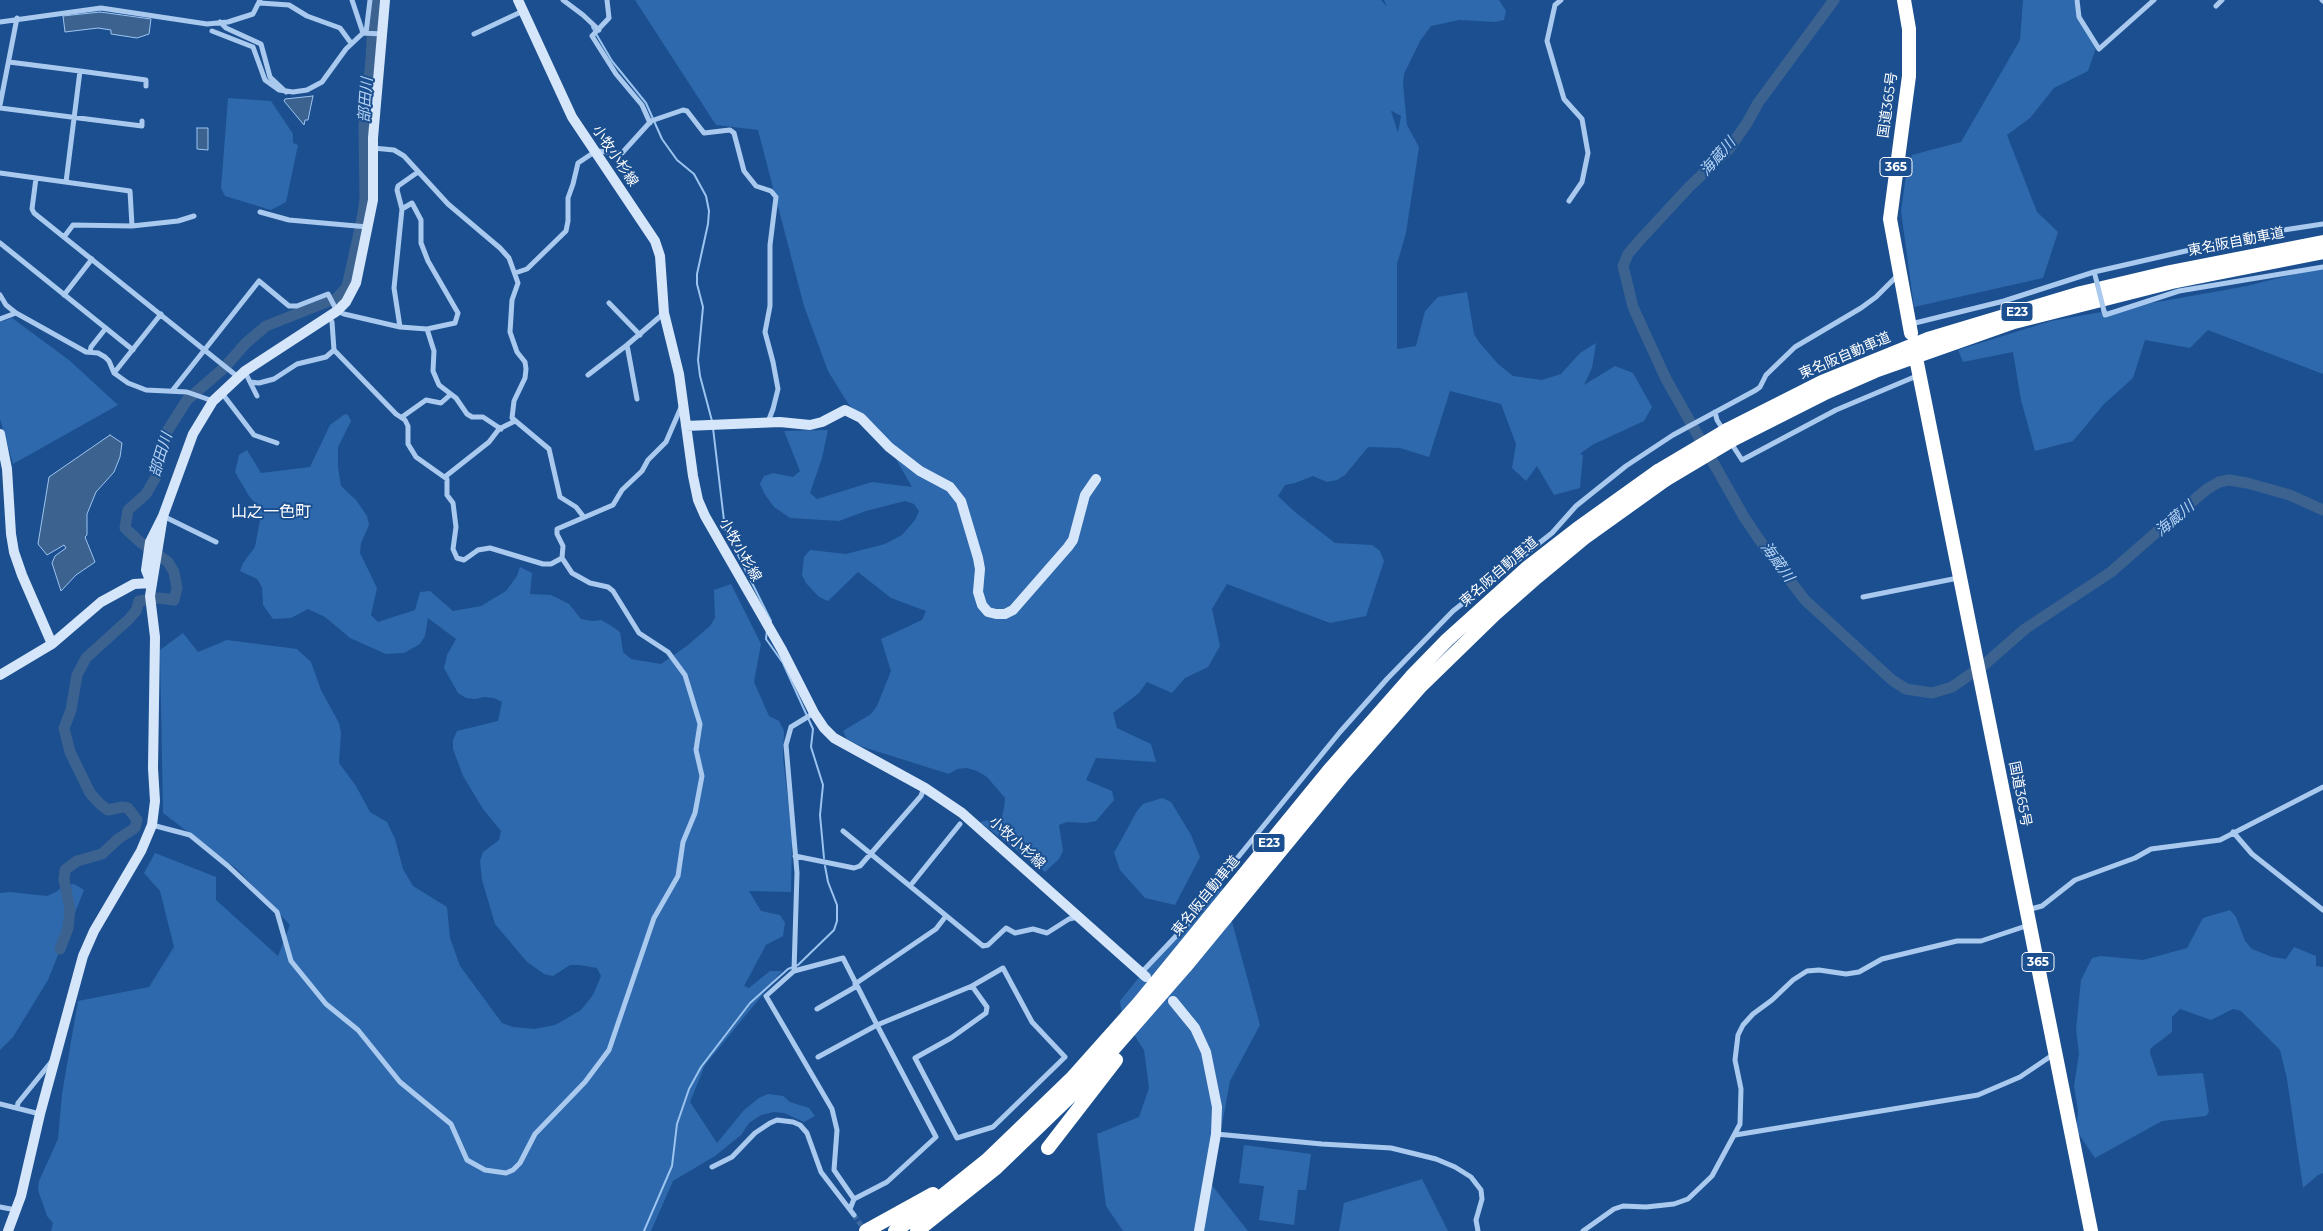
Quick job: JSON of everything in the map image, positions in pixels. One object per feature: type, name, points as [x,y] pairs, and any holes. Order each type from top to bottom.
[{"type":"highway","name":"国道365号","points":[[1904,0],[1909,29],[1909,76],[1890,219],[1910,329]]},
{"type":"highway","name":"東名阪自動車道","points":[[895,1231],[955,1187],[1017,1133],[1073,1077],[1132,1010],[1331,768],[1435,652],[1528,567],[1577,529],[1661,476],[1822,382],[1928,339],[2081,293],[2170,272],[2323,242]]},
{"type":"highway","name":"東名阪自動車道","points":[[1730,435],[1875,371],[2014,322],[2172,282],[2323,252]]},
{"type":"highway","name":"国道365号","points":[[1918,369],[2091,1231]]},
{"type":"highway","name":"東名阪自動車道","points":[[917,1231],[996,1168],[1082,1085],[1186,967],[1342,776],[1421,686],[1495,614],[1544,571],[1661,476]]},
{"type":"highway","points":[[1048,1148],[1186,967]]},
{"type":"highway","points":[[866,1231],[931,1195],[1017,1133]]},
{"type":"street","points":[[352,0],[366,33]]},
{"type":"street","points":[[366,33],[370,0]]},
{"type":"street","points":[[151,583],[146,570],[162,516],[193,434],[213,401],[242,374],[346,302],[356,283],[373,200],[373,148],[380,34],[385,0]]},
{"type":"street","name":"小牧小杉線","points":[[518,0],[572,117],[655,241],[660,256],[664,314],[679,374],[693,476],[705,516],[768,627],[810,715],[834,738],[947,802],[988,835],[1143,975]]},
{"type":"street","points":[[563,0],[590,20],[598,31]]},
{"type":"street","points":[[607,0],[609,16],[598,31],[592,34],[604,57],[653,121]]},
{"type":"street","points":[[1561,0],[1555,5],[1547,41],[1564,99],[1582,119],[1588,153],[1582,182],[1570,201]]},
{"type":"street","points":[[2077,0],[2079,18],[2100,49],[2154,0]]},
{"type":"street","points":[[2216,6],[2222,0]]},
{"type":"street","points":[[0,22],[17,18],[101,8],[207,24],[253,14],[260,2],[290,5],[307,16],[340,28],[351,43]]},
{"type":"street","points":[[474,34],[523,11]]},
{"type":"street","points":[[17,18],[0,106],[142,126],[142,121]]},
{"type":"street","points":[[220,22],[226,28],[261,44],[270,76],[286,92]]},
{"type":"street","points":[[212,31],[253,47],[265,80],[279,90],[286,92],[307,90],[322,82],[351,43],[366,33],[380,34]]},
{"type":"street","points":[[9,62],[146,80],[146,86]]},
{"type":"street","points":[[66,182],[80,71]]},
{"type":"street","points":[[515,273],[527,269],[563,236],[568,227],[568,198],[578,163],[596,151],[622,153],[653,121],[683,110],[687,111],[704,133],[730,130],[734,133],[744,170],[756,186],[771,191],[776,197],[770,244],[770,306],[765,332],[778,389],[768,422]]},
{"type":"street","points":[[373,148],[399,152],[448,204],[500,248],[509,258],[518,283],[512,300],[510,327],[517,352],[525,362],[526,375],[514,401],[511,414],[515,421],[530,431],[549,449],[561,499],[576,506],[583,516]]},
{"type":"street","points":[[400,327],[394,288],[402,209],[397,190],[398,186],[418,172]]},
{"type":"street","points":[[0,173],[130,191],[132,226]]},
{"type":"street","points":[[36,178],[32,209],[34,213],[229,368],[242,374],[250,382],[257,396]]},
{"type":"street","points":[[333,310],[400,327],[426,329],[452,325],[457,321],[458,313],[422,247],[420,239],[421,220],[412,203],[402,209]]},
{"type":"street","points":[[260,212],[288,220],[367,227]]},
{"type":"street","points":[[64,237],[73,225],[132,226],[178,221],[194,216]]},
{"type":"street","points":[[1910,329],[2094,274],[2264,233],[2323,224]]},
{"type":"street","points":[[0,243],[133,350]]},
{"type":"street","points":[[64,295],[92,259]]},
{"type":"street","points":[[2094,274],[2106,315],[2179,290],[2323,267]]},
{"type":"street","points":[[1143,975],[1196,915],[1217,883],[1340,732],[1432,631],[1552,532],[1576,506],[1626,466],[1673,435],[1756,390],[1760,387],[1766,375],[1796,347],[1861,308],[1876,297],[1899,274]]},
{"type":"street","points":[[172,391],[259,281],[289,306],[297,306],[328,294],[333,310],[334,350],[402,418],[408,426],[408,444],[414,453],[446,476],[448,482],[447,495],[453,503],[455,516],[453,549],[458,559],[464,560],[478,550],[490,548],[543,564],[552,564],[562,558]]},
{"type":"street","points":[[0,295],[6,306],[16,313],[90,352],[105,357],[118,378],[139,388],[187,392],[213,401]]},
{"type":"street","points":[[609,303],[640,335]]},
{"type":"street","points":[[0,319],[16,313]]},
{"type":"street","points":[[114,373],[161,314]]},
{"type":"street","points":[[588,375],[628,346],[664,314]]},
{"type":"street","points":[[90,352],[106,328]]},
{"type":"street","points":[[426,329],[434,351],[435,376],[439,385],[459,401],[467,414],[483,417],[501,428]]},
{"type":"street","points":[[628,346],[637,399]]},
{"type":"street","points":[[250,382],[260,383],[274,379],[297,364],[326,357],[334,350]]},
{"type":"street","points":[[1715,412],[1717,420],[1742,460],[1918,369]]},
{"type":"street","points":[[221,392],[254,436],[277,443]]},
{"type":"street","points":[[402,418],[426,400],[434,400],[441,403],[450,395]]},
{"type":"street","points":[[152,825],[190,835],[228,866],[277,912],[290,961],[326,1004],[358,1030],[400,1082],[451,1124],[466,1160],[485,1170],[506,1173],[513,1170],[520,1163],[535,1134],[585,1082],[609,1050],[654,918],[678,876],[683,842],[696,813],[702,776],[696,750],[700,727],[688,681],[679,665],[668,652],[639,633],[622,603],[609,588],[576,577],[562,558],[563,546],[557,536],[558,528],[613,505],[622,490],[642,471],[648,460],[666,442],[683,403]]},
{"type":"street","points":[[686,426],[768,422],[810,425],[822,422],[845,410],[861,418],[889,447],[908,463],[950,487],[961,501],[978,558],[980,569],[978,592],[982,605],[988,612],[996,614],[1005,614],[1013,610],[1068,547],[1073,540],[1085,495],[1096,479]]},
{"type":"street","points":[[446,476],[489,442],[501,428],[515,421]]},
{"type":"street","points":[[0,434],[7,469],[10,526],[14,552],[52,644]]},
{"type":"street","points":[[162,516],[216,542]]},
{"type":"street","points":[[8,1231],[16,1210],[54,1059],[88,943],[141,851],[152,825],[155,801],[153,768],[155,637],[150,600],[155,561],[154,543]]},
{"type":"street","points":[[1863,596],[1960,577]]},
{"type":"street","points":[[0,676],[52,644],[101,602],[134,584],[151,583]]},
{"type":"street","points":[[794,969],[797,910],[795,856],[786,745],[791,727],[810,715]]},
{"type":"street","points":[[2027,910],[2042,906],[2075,880],[2135,858],[2151,849],[2220,840],[2323,787]]},
{"type":"street","points":[[795,856],[854,868],[860,866],[872,854],[925,788]]},
{"type":"street","points":[[910,886],[960,824]]},
{"type":"street","points":[[843,831],[946,916],[986,946],[1006,928],[1017,933],[1033,929],[1047,933],[1069,919],[1078,916]]},
{"type":"street","points":[[2233,832],[2252,854],[2323,910]]},
{"type":"street","points":[[817,1009],[856,985],[931,932],[946,916]]},
{"type":"street","points":[[1583,1231],[1614,1209],[1623,1206],[1646,1207],[1674,1204],[1688,1199],[1712,1176],[1740,1124],[1741,1089],[1734,1060],[1738,1034],[1753,1014],[1772,1000],[1793,980],[1808,971],[1819,970],[1846,974],[1858,972],[1882,959],[1957,941],[1981,941],[2030,925]]},
{"type":"street","points":[[850,1209],[854,1199],[886,1182],[936,1137],[844,960],[841,958],[794,969],[766,996],[832,1109],[836,1130],[834,1170],[854,1199]]},
{"type":"street","points":[[818,1057],[877,1025],[972,986],[1003,968],[1032,1022],[1065,1057],[990,1129],[957,1138],[915,1058],[951,1038],[986,1013],[987,1007],[972,986]]},
{"type":"street","points":[[1173,1001],[1195,1028],[1206,1052],[1217,1107],[1216,1134],[1200,1231]]},
{"type":"street","points":[[1735,1135],[1978,1096],[2020,1077],[2056,1052]]},
{"type":"street","points":[[17,1108],[18,1103],[54,1059]]},
{"type":"street","points":[[0,1104],[40,1114]]},
{"type":"street","points":[[712,1167],[732,1157],[755,1133],[770,1123],[777,1120],[793,1122],[800,1125],[807,1133],[821,1172],[854,1215]]},
{"type":"street","points":[[1216,1134],[1322,1144],[1391,1148],[1436,1159],[1455,1167],[1471,1177],[1480,1190],[1482,1199],[1476,1220],[1478,1231]]},
{"type":"street","points":[[0,1207],[16,1210]]},
{"type":"shaded area","points":[[635,0],[1381,0],[1387,7],[1384,0],[1499,0],[1506,11],[1504,20],[1495,22],[1459,20],[1431,26],[1420,41],[1404,74],[1403,84],[1407,125],[1419,147],[1406,233],[1397,264],[1397,349],[1416,346],[1425,311],[1438,297],[1467,292],[1474,334],[1498,364],[1513,376],[1542,380],[1561,374],[1580,353],[1596,343],[1592,368],[1584,385],[1615,366],[1633,373],[1652,407],[1644,421],[1592,445],[1580,454],[1583,455],[1580,488],[1554,495],[1537,466],[1526,481],[1512,468],[1516,444],[1501,404],[1450,391],[1429,457],[1400,448],[1368,447],[1345,475],[1337,480],[1327,482],[1313,476],[1285,485],[1278,496],[1295,512],[1335,543],[1372,545],[1380,551],[1384,561],[1366,616],[1330,623],[1227,584],[1212,609],[1220,646],[1208,667],[1185,678],[1172,693],[1147,682],[1139,693],[1113,713],[1117,728],[1151,744],[1156,762],[1096,758],[1086,780],[1112,791],[1114,800],[1096,821],[1086,823],[1067,822],[1059,825],[1063,851],[1059,859],[1045,872],[980,822],[1002,817],[1004,808],[1005,798],[987,777],[967,768],[957,769],[949,774],[863,747],[847,739],[843,731],[871,714],[877,706],[891,671],[881,639],[922,620],[926,611],[891,598],[858,572],[828,601],[819,597],[806,583],[802,575],[804,557],[810,550],[846,554],[885,544],[902,535],[915,520],[919,511],[914,504],[905,501],[866,511],[839,521],[790,518],[774,507],[764,493],[760,484],[764,476],[773,473],[793,477],[800,471],[784,431],[828,430],[822,458],[810,493],[817,499],[872,482],[912,487],[884,438],[849,405],[828,371],[804,306],[758,130],[716,125]],"holes":[[[1391,111],[1401,116],[1398,133]]]},
{"type":"shaded area","points":[[2023,0],[2074,0],[2076,9],[2097,45],[2088,71],[2054,88],[2030,118],[2007,135],[2037,212],[2058,232],[2043,278],[1914,307],[1901,211],[1906,176],[1912,155],[1961,142],[2020,40]]},
{"type":"shaded area","points":[[100,12],[151,19],[149,34],[137,38],[111,34],[111,30],[98,28],[65,32],[63,16]]},
{"type":"shaded area","points":[[313,96],[308,120],[305,120],[304,125],[284,101],[285,99]]},
{"type":"shaded area","points":[[228,98],[271,101],[293,134],[293,143],[298,145],[286,202],[271,210],[225,196],[221,188]]},
{"type":"shaded area","points":[[197,128],[208,128],[208,150],[197,149]]},
{"type":"shaded area","points":[[2323,267],[2323,374],[2208,330],[2190,348],[2145,340],[2133,378],[2104,404],[2073,441],[2035,451],[2021,400],[2013,352],[1963,362],[1958,350],[2051,321],[2247,286]]},
{"type":"shaded area","points":[[12,318],[69,360],[118,405],[13,464],[0,419],[0,322]]},
{"type":"shaded area","points":[[345,414],[348,415],[351,421],[338,447],[338,467],[341,486],[356,500],[367,516],[369,525],[361,543],[360,553],[377,588],[371,615],[378,622],[415,610],[420,592],[430,591],[453,611],[481,606],[506,591],[517,576],[520,567],[532,573],[530,594],[551,595],[569,604],[581,619],[601,620],[610,625],[620,632],[623,652],[631,659],[661,664],[688,645],[710,626],[715,618],[714,590],[731,584],[761,644],[754,682],[769,716],[779,721],[784,731],[783,757],[792,836],[791,892],[749,891],[761,911],[780,915],[785,923],[783,936],[766,945],[744,986],[749,988],[770,971],[782,971],[705,1065],[690,1102],[717,1143],[744,1110],[759,1098],[768,1094],[783,1096],[790,1102],[809,1108],[815,1116],[804,1122],[784,1113],[774,1112],[761,1115],[749,1123],[741,1135],[715,1156],[673,1181],[651,1231],[51,1231],[53,1223],[47,1216],[38,1190],[39,1181],[58,1139],[62,1094],[78,1001],[149,987],[174,947],[160,891],[144,873],[155,853],[216,877],[216,900],[278,956],[290,925],[237,869],[163,813],[160,650],[183,633],[198,652],[227,640],[297,649],[311,662],[321,690],[339,723],[341,733],[339,763],[356,786],[370,812],[387,822],[395,839],[403,869],[413,886],[447,907],[450,938],[460,966],[502,1023],[513,1027],[534,1029],[555,1025],[581,1010],[593,995],[601,976],[597,968],[579,965],[570,965],[553,976],[544,974],[527,962],[495,924],[482,880],[480,861],[483,852],[499,840],[501,831],[483,809],[463,776],[453,749],[453,740],[457,731],[498,721],[502,702],[494,698],[466,698],[458,693],[444,668],[447,655],[456,639],[428,618],[425,636],[420,644],[404,653],[386,654],[350,638],[325,617],[308,609],[291,618],[273,619],[263,605],[262,587],[257,579],[240,571],[243,563],[255,547],[260,520],[255,503],[235,472],[239,455],[247,450],[261,473],[310,467],[330,425]]},
{"type":"shaded area","points":[[110,435],[122,443],[120,457],[114,472],[96,492],[87,514],[87,535],[85,537],[95,562],[76,575],[61,591],[52,563],[55,556],[66,548],[64,545],[47,555],[38,544],[49,477]]},
{"type":"shaded area","points":[[1162,798],[1171,802],[1191,835],[1200,857],[1175,905],[1145,898],[1120,870],[1114,853],[1137,811],[1143,804]]},
{"type":"shaded area","points":[[1218,870],[1260,1025],[1230,1081],[1211,1184],[1248,1231],[1123,1231],[1106,1206],[1097,1134],[1139,1117],[1149,1088],[1144,1050],[1122,1016],[1120,1001],[1195,908]]},
{"type":"shaded area","points":[[74,884],[84,890],[48,980],[13,1037],[0,1050],[0,893],[10,892],[47,896],[63,886]]},
{"type":"shaded area","points":[[2230,910],[2236,917],[2245,941],[2252,949],[2272,957],[2286,959],[2294,947],[2316,956],[2316,966],[2323,967],[2323,1173],[2303,1188],[2287,1079],[2280,1050],[2241,1011],[2233,1009],[2211,1020],[2180,1009],[2172,1017],[2172,1032],[2151,1048],[2150,1053],[2158,1076],[2203,1073],[2209,1112],[2206,1116],[2162,1121],[2095,1158],[2076,1130],[2078,1111],[2074,1086],[2079,1054],[2076,1029],[2081,980],[2092,958],[2101,956],[2143,960],[2187,948],[2203,918]]},
{"type":"shaded area","points":[[1244,1145],[1311,1154],[1306,1190],[1298,1190],[1294,1225],[1259,1220],[1264,1186],[1239,1183]]},
{"type":"shaded area","points":[[1422,1179],[1448,1231],[1339,1231],[1344,1203]]},
{"type":"waterway","name":"部田川","points":[[60,949],[68,928],[70,909],[64,880],[65,870],[77,861],[102,854],[118,839],[135,828],[137,820],[128,808],[122,807],[108,810],[100,804],[90,793],[70,752],[64,728],[71,710],[77,675],[86,658],[136,611],[139,601],[159,598],[174,600],[177,588],[174,572],[168,562],[140,542],[125,528],[128,510],[146,494],[156,477],[166,433],[187,400],[224,368],[246,343],[266,326],[337,298],[347,287],[365,199],[364,125],[371,60],[374,0]]},
{"type":"waterway","name":"海蔵川","points":[[1834,0],[1758,103],[1729,149],[1689,187],[1640,240],[1628,254],[1623,266],[1633,307],[1666,379],[1744,517],[1805,600],[1892,680],[1906,689],[1932,693],[1952,687],[1985,664],[2025,629],[2111,572],[2207,489],[2219,482],[2229,480],[2247,483],[2290,495],[2323,510]]},
{"type":"waterway","points":[[592,27],[612,61],[646,103],[662,139],[677,160],[694,174],[706,196],[709,211],[708,224],[697,274],[697,284],[703,307],[698,360],[700,376],[712,421]]},
{"type":"waterway","points":[[713,428],[725,529],[771,621]]},
{"type":"waterway","points":[[767,630],[766,639],[783,663],[813,729],[811,747],[823,785],[820,815],[824,858]]},
{"type":"waterway","points":[[644,1231],[672,1166],[677,1124],[689,1089],[701,1067],[750,1003],[788,969],[798,965],[834,930],[837,921],[837,905],[828,882],[825,866]]},
{"type":"tunnel","points":[[854,1215],[865,1231]]},
{"type":"district","name":"山之一色町","points":[[271,512]]}]
